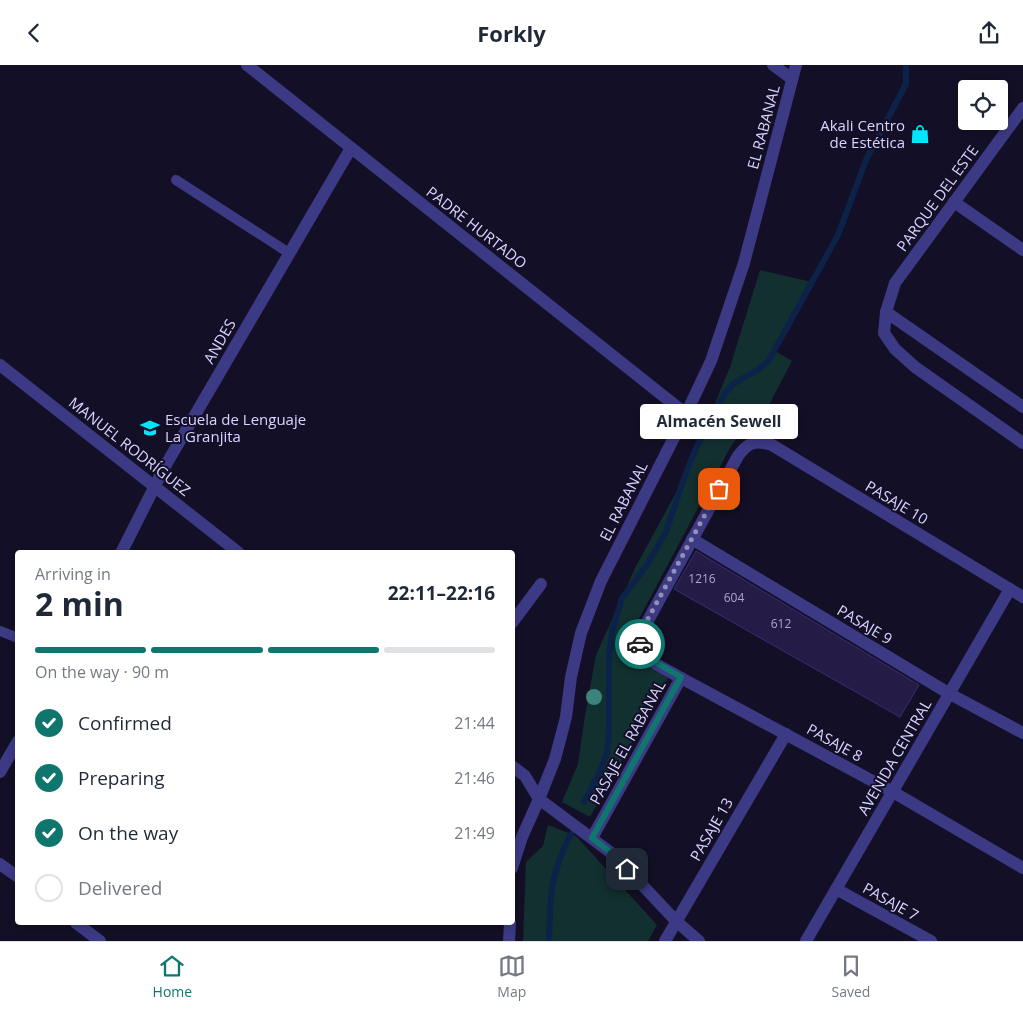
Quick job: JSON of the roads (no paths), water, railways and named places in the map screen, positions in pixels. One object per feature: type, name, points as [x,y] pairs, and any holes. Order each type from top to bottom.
[{"type":"street","name":"PADRE HURTADO","points":[[247,65],[686,414]]},
{"type":"street","points":[[773,65],[792,79]]},
{"type":"street","name":"EL RABANAL","points":[[515,859],[522,837],[555,759],[566,717],[571,677],[581,633],[601,581],[711,361],[744,263],[796,65]]},
{"type":"street","name":"PARQUE DEL ESTE","points":[[1023,108],[896,283],[886,312],[884,333],[895,349],[915,367],[1023,443]]},
{"type":"street","name":"ANDES","points":[[123,550],[164,468],[351,148]]},
{"type":"street","points":[[954,202],[1023,250]]},
{"type":"street","points":[[886,312],[1023,407]]},
{"type":"street","name":"MANUEL RODRÍGUEZ","points":[[0,365],[235,550]]},
{"type":"street","name":"PASAJE EL RABANAL","points":[[592,838],[681,677],[648,658],[643,653],[640,644],[641,635],[738,456],[744,447],[752,442]]},
{"type":"street","name":"PASAJE 10","points":[[752,442],[772,445],[1023,597]]},
{"type":"street","name":"PASAJE 9","points":[[692,539],[950,694],[1023,733]]},
{"type":"street","points":[[515,619],[541,584]]},
{"type":"street","name":"AVENIDA CENTRAL","points":[[806,941],[1010,589]]},
{"type":"street","name":"PASAJE 8","points":[[681,677],[893,792],[1023,868]]},
{"type":"street","name":"PASAJE 13","points":[[665,941],[786,733]]},
{"type":"street","points":[[0,772],[15,746]]},
{"type":"street","points":[[515,768],[526,776],[539,799],[614,855],[676,921],[699,941]]},
{"type":"street","points":[[0,864],[15,875]]},
{"type":"street","name":"PASAJE 7","points":[[836,889],[931,941]]},
{"type":"street","points":[[79,925],[100,941]]},
{"type":"street","points":[[509,941],[510,925]]},
{"type":"lane","points":[[176,180],[289,253]]},
{"type":"lane","points":[[0,631],[15,637]]},
{"type":"waterway","points":[[584,802],[607,753],[609,731],[609,655],[612,631],[622,598],[647,565],[666,532],[696,448],[725,393],[733,384],[759,369],[769,360],[838,235],[866,160],[906,84],[906,65]]},
{"type":"waterway","points":[[549,941],[552,886],[559,861],[571,834]]},
{"type":"place","name":"Akali Centro de Estética","points":[[920,134]]},
{"type":"place","name":"Escuela de Lenguaje La Granjita","points":[[150,428]]},
{"type":"place","name":"Almacén Sewell","points":[[719,489]]}]
